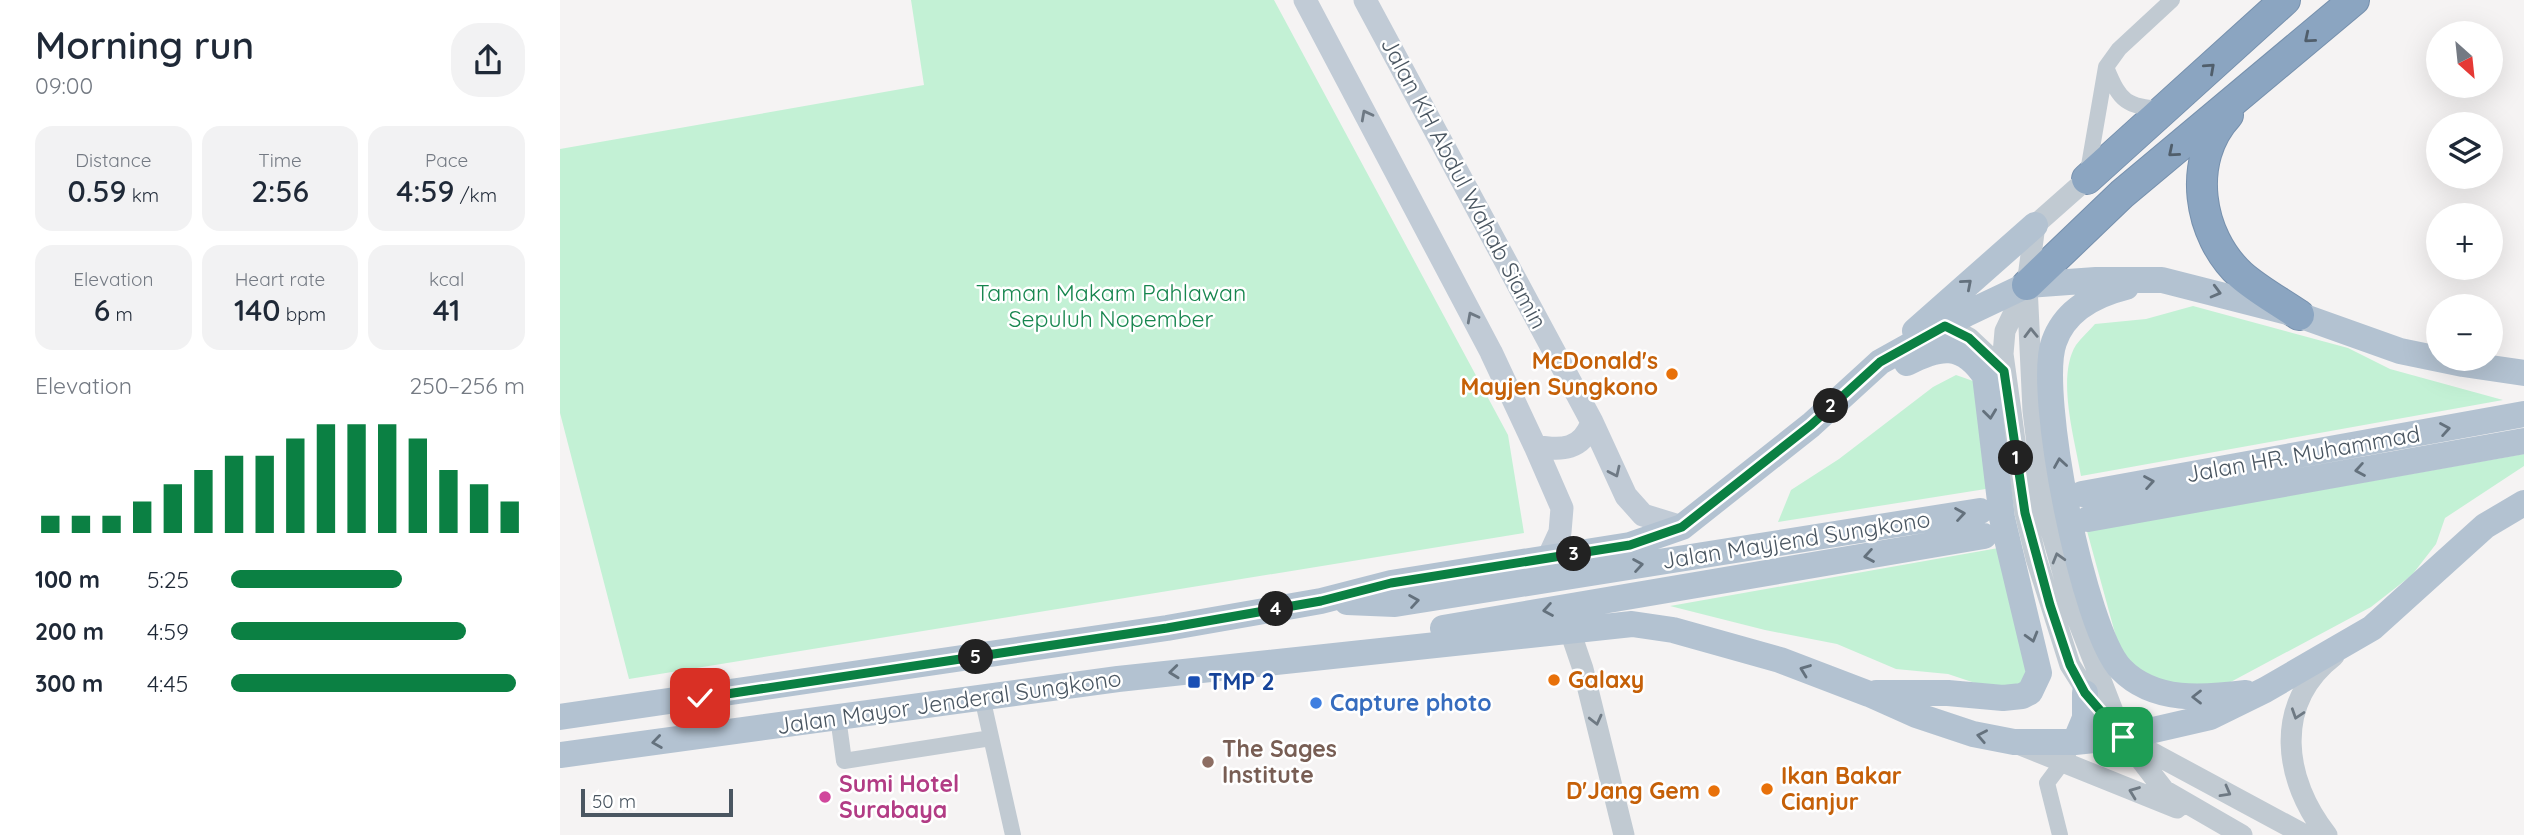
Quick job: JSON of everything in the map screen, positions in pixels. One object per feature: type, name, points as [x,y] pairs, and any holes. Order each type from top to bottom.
[{"type":"highway","points":[[2087,179],[2285,0]]},
{"type":"highway","points":[[2027,285],[2122,194],[2354,0]]},
{"type":"highway","points":[[2263,76],[2221,122],[2205,155],[2201,177],[2203,205],[2218,248],[2241,275],[2299,315]]},
{"type":"main road","name":"Jalan KH Abdul Wahab Siamin","points":[[1365,0],[1592,422],[1626,496],[1643,515],[1682,527]]},
{"type":"main road","points":[[1311,2],[1491,352],[1562,508],[1560,532],[1548,558]]},
{"type":"main road","points":[[1321,601],[1391,583],[1630,545],[1682,527],[1833,405],[2035,225]]},
{"type":"main road","points":[[1880,362],[2027,285],[2162,279],[2299,315],[2400,351],[2524,373]]},
{"type":"main road","points":[[2184,284],[2131,286],[2109,291],[2078,307],[2060,328],[2050,357],[2051,400],[2067,507],[2093,617],[2104,642],[2122,670],[2154,690],[2195,698],[2265,690]]},
{"type":"main road","points":[[1833,405],[1889,371],[1930,351],[1953,349],[1976,362],[1985,376],[2002,518],[2037,656],[2037,681],[2022,696],[1869,694]]},
{"type":"main road","name":"Jalan HR. Muhammad","points":[[2524,414],[2085,506],[2524,441]]},
{"type":"main road","points":[[1535,446],[1561,450],[1572,447],[1581,441],[1592,422]]},
{"type":"main road","points":[[1339,654],[1632,624],[1673,630],[1780,660],[1916,715],[1973,734],[2069,753],[2123,737],[2210,718],[2265,690],[2372,628],[2485,526],[2524,503]]},
{"type":"main road","name":"Jalan Mayjend Sungkono","points":[[1321,601],[1395,604],[1982,524],[1438,629],[1339,654]]},
{"type":"main road","name":"Jalan Mayor Jenderal Sungkono","points":[[560,717],[1004,653],[1321,601]]},
{"type":"main road","name":"Jalan Mayor Jenderal Sungkono","points":[[560,755],[982,697],[1339,654]]},
{"type":"main road","points":[[2069,753],[2085,718],[2085,693]]},
{"type":"street","points":[[2172,0],[2119,49],[2106,67],[2087,179],[2035,225],[2027,285],[2032,411],[2045,510],[2073,608],[2123,737],[2305,835]]},
{"type":"street","points":[[2106,67],[2115,89],[2131,105],[2163,110]]},
{"type":"street","points":[[2027,285],[2005,331],[2004,371],[2030,536],[2070,665],[2085,693],[2164,790],[2221,825]]},
{"type":"street","points":[[1945,326],[1969,338],[2004,371]]},
{"type":"street","points":[[2326,835],[2308,809],[2295,781],[2290,747],[2291,732],[2301,702],[2316,674],[2330,659],[2372,628]]},
{"type":"street","points":[[1570,631],[1583,669],[1624,835]]},
{"type":"street","points":[[982,697],[1013,835]]},
{"type":"street","points":[[838,717],[844,761],[992,738]]},
{"type":"street","points":[[2060,835],[2047,783],[2069,753],[2242,835]]},
{"type":"green space","name":"Taman Makam Pahlawan Sepuluh Nopember","points":[[911,0],[1274,0],[1508,435],[1524,533],[629,679],[560,413],[560,149],[924,85]]},
{"type":"green space","points":[[2193,306],[2348,348],[2390,369],[2503,400],[2081,476],[2067,391],[2070,358],[2076,345],[2095,324],[2146,319]]},
{"type":"green space","points":[[1956,375],[1976,382],[1992,488],[1778,522],[1791,490],[1839,459],[1933,387]]},
{"type":"green space","points":[[2524,454],[2524,466],[2445,518],[2436,544],[2412,575],[2371,607],[2212,692],[2161,687],[2121,655],[2087,531]]},
{"type":"green space","points":[[2004,547],[2036,675],[2011,695],[1948,674],[1896,669],[1837,644],[1765,630],[1670,606]]},
{"type":"place","name":"McDonald's Mayjen Sungkono","points":[[1672,374]]},
{"type":"place","name":"Galaxy","points":[[1554,680]]},
{"type":"place","name":"TMP 2","points":[[1194,682]]},
{"type":"place","name":"Capture photo","points":[[1316,703]]},
{"type":"place","name":"The Sages Institute","points":[[1208,762]]},
{"type":"place","name":"Ikan Bakar Cianjur","points":[[1767,789]]},
{"type":"place","name":"D'Jang Gem","points":[[1714,791]]},
{"type":"place","name":"Sumi Hotel Surabaya","points":[[825,797]]},
{"type":"route","points":[[700,698],[1167,628],[1321,601],[1391,583],[1630,545],[1682,527],[1811,425],[1880,362],[1945,326],[1969,338],[1987,352],[2004,371],[2025,513],[2050,605],[2070,665],[2085,693],[2123,737]]}]
